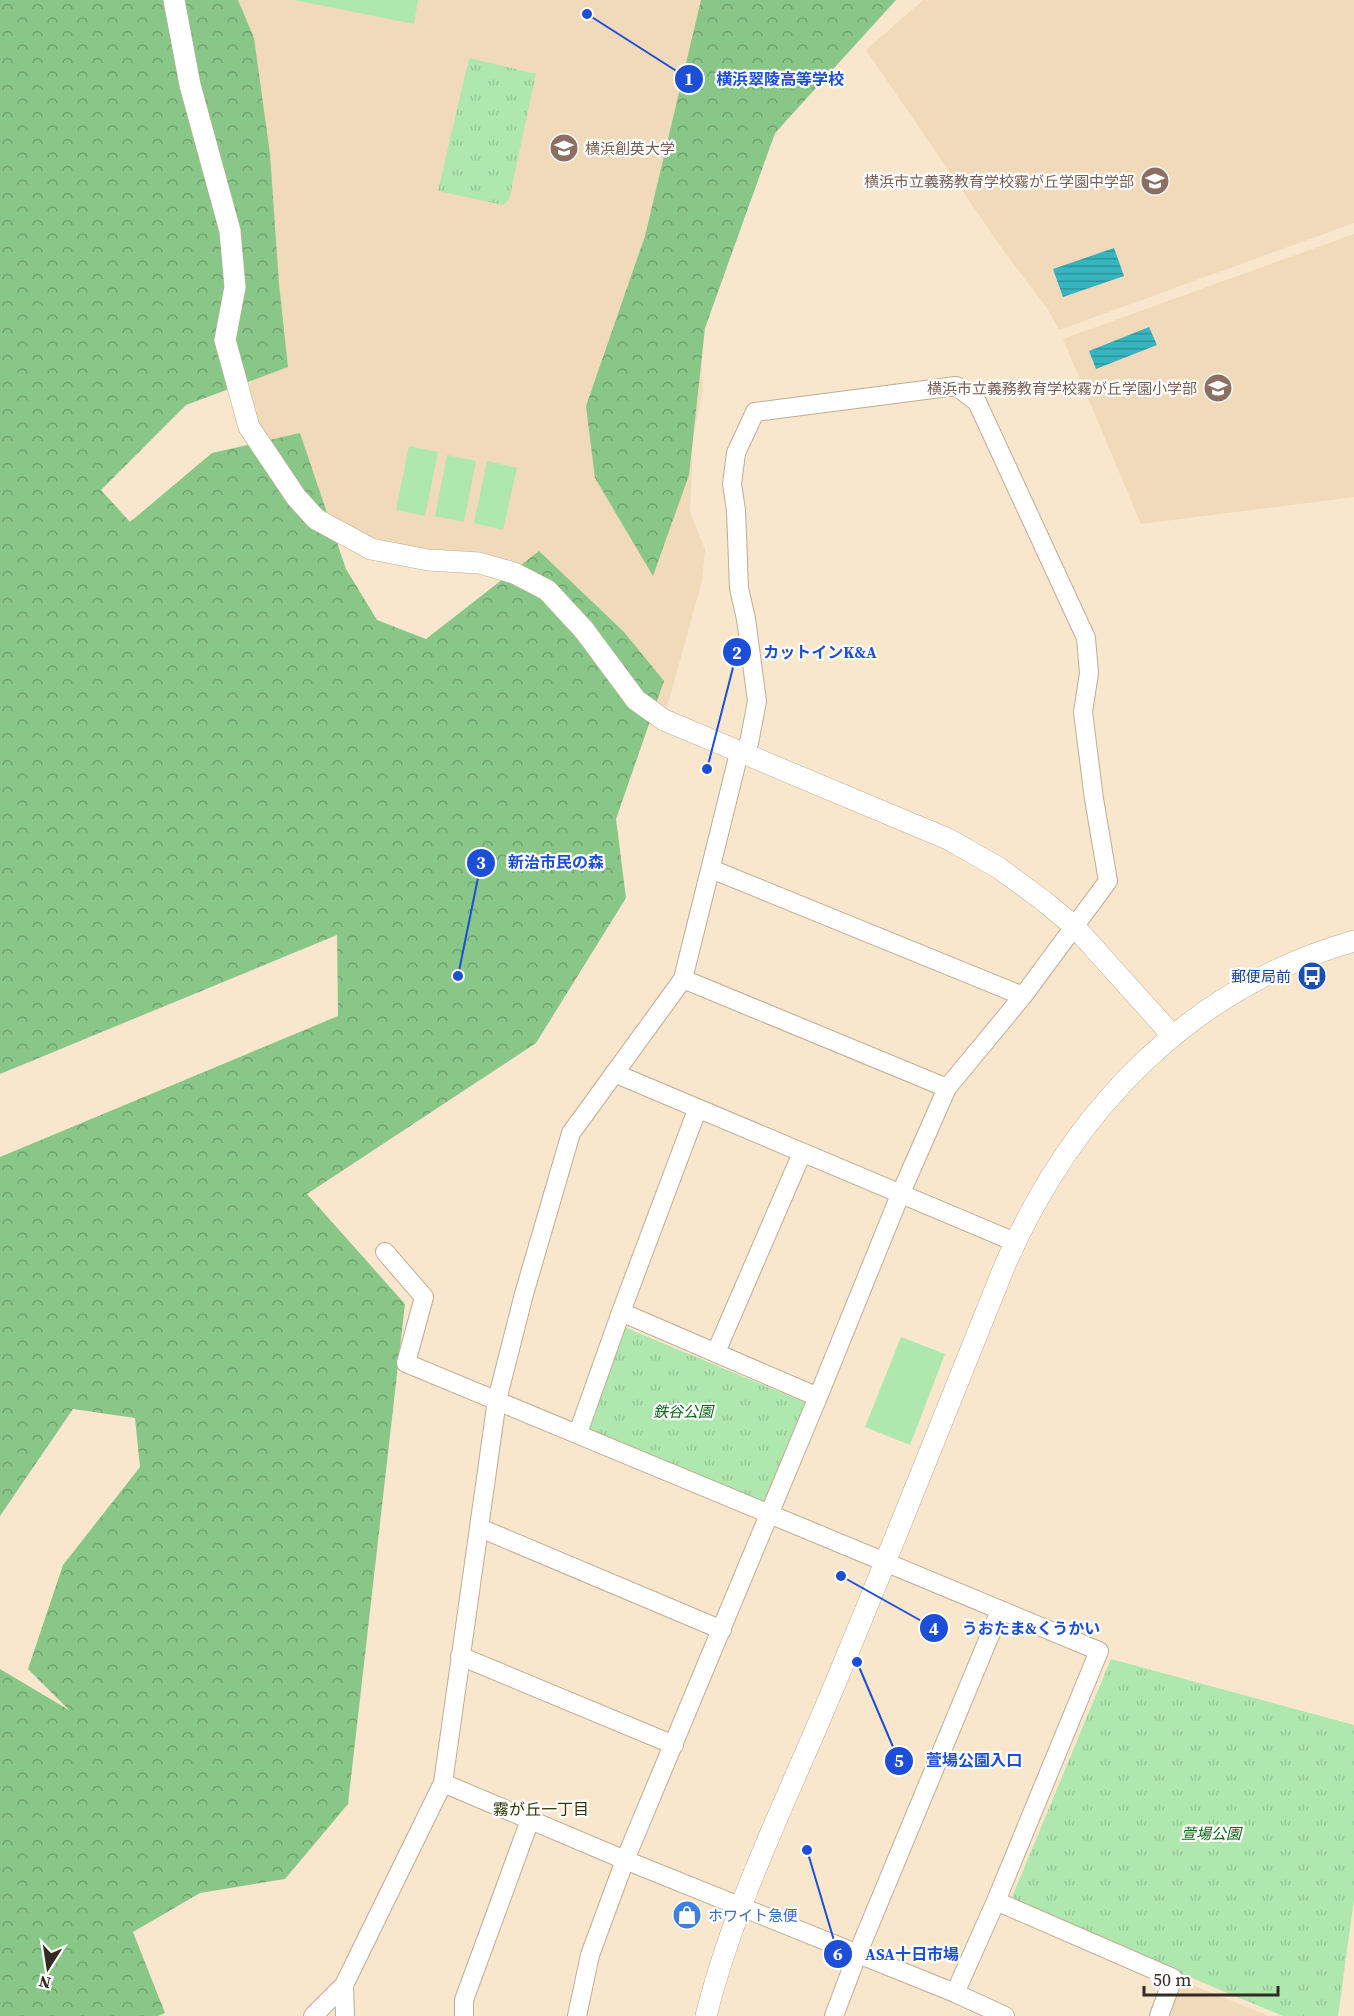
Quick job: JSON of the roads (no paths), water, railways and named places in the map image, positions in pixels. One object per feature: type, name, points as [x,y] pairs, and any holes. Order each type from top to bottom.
[{"type":"street","points":[[174,0],[190,85],[230,231],[236,287],[225,340],[249,427],[296,497],[316,519],[371,549],[428,560],[479,562],[514,573],[547,590],[584,630],[636,700],[664,720],[678,728],[948,839],[999,868],[1075,927],[1172,1035]]},
{"type":"street","points":[[313,2016],[344,1985],[443,1783],[496,1400],[571,1133],[683,979],[739,753],[749,743],[757,701],[746,619],[739,588],[732,484],[736,453],[755,412],[956,386],[977,402],[1086,638],[1089,673],[1083,712],[1094,799],[1108,881],[1023,996],[947,1088],[900,1195],[819,1397],[625,1860],[590,1955],[577,2016]]},
{"type":"street","points":[[711,869],[1023,996]]},
{"type":"street","points":[[706,2016],[713,1988],[741,1907],[885,1563],[1015,1242],[1063,1159],[1113,1092],[1172,1035],[1226,996],[1284,966],[1354,941]]},
{"type":"street","points":[[683,979],[947,1088]]},
{"type":"street","points":[[614,1073],[697,1110],[1015,1242]]},
{"type":"street","points":[[578,1433],[697,1110]]},
{"type":"street","points":[[716,1352],[802,1153]]},
{"type":"street","points":[[385,1252],[424,1297],[406,1363],[1099,1651],[996,1901],[955,1993]]},
{"type":"street","points":[[621,1312],[819,1397]]},
{"type":"street","points":[[480,1528],[722,1630]]},
{"type":"street","points":[[834,2016],[857,1955],[1000,1611]]},
{"type":"street","points":[[460,1656],[674,1745]]},
{"type":"street","points":[[443,1783],[625,1860],[955,1993],[1005,2016]]},
{"type":"street","points":[[464,2016],[464,2000],[530,1820]]},
{"type":"street","points":[[996,1901],[1173,1978],[1159,2016]]},
{"type":"street","points":[[344,1985],[345,2016]]},
{"type":"water","points":[[1114,248],[1124,276],[1063,297],[1053,269]]},
{"type":"water","points":[[1149,327],[1157,345],[1096,369],[1089,351]]},
{"type":"place","name":"横浜翠陵高等学校","points":[[587,14]]},
{"type":"place","name":"横浜創英大学","points":[[564,148]]},
{"type":"place","name":"横浜市立義務教育学校霧が丘学園中学部","points":[[1155,181]]},
{"type":"place","name":"横浜市立義務教育学校霧が丘学園小学部","points":[[1218,388]]},
{"type":"place","name":"カットインK&A","points":[[707,769]]},
{"type":"place","name":"新治市民の森","points":[[458,976]]},
{"type":"place","name":"郵便局前","points":[[1312,976]]},
{"type":"place","name":"うおたま&くうかい","points":[[841,1576]]},
{"type":"place","name":"萱場公園入口","points":[[857,1662]]},
{"type":"place","name":"ASA十日市場","points":[[807,1850]]},
{"type":"place","name":"ホワイト急便","points":[[687,1915]]},
{"type":"district","name":"霧が丘一丁目","points":[[541,1809]]},
{"type":"park label","name":"鉄谷公園","points":[[683,1411]]},
{"type":"park label","name":"萱場公園","points":[[1211,1833]]}]
